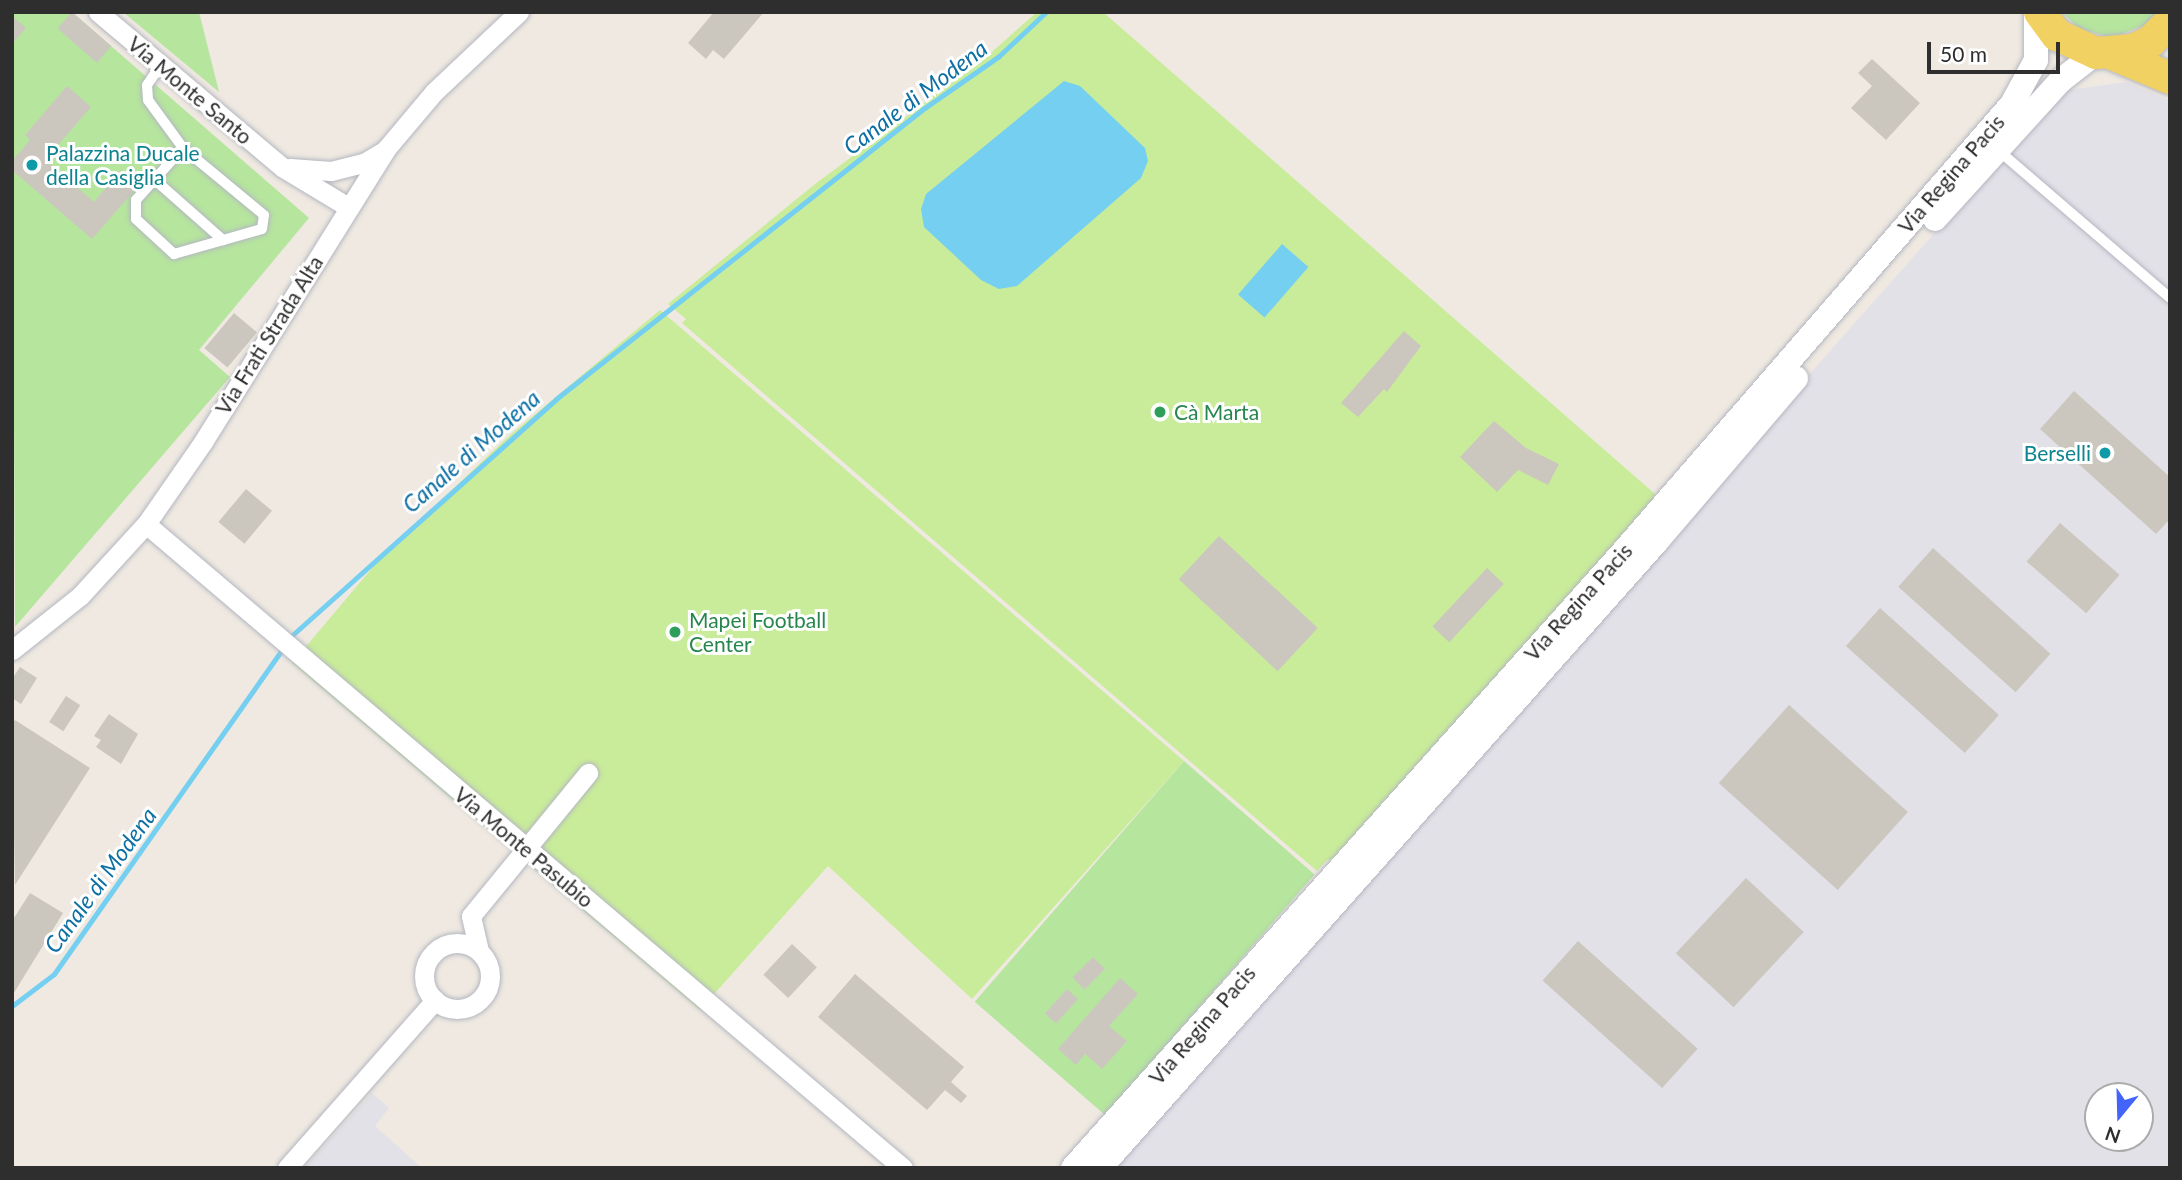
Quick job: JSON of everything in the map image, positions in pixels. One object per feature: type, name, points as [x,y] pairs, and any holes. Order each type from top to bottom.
[{"type":"main road","points":[[2038,12],[2057,35],[2170,78]]},
{"type":"main road","points":[[2104,54],[2150,42],[2170,22]]},
{"type":"street","name":"Via Monte Santo","points":[[98,12],[282,166],[348,207]]},
{"type":"street","name":"Via Frati Strada Alta","points":[[12,650],[80,596],[146,524],[203,442],[386,149],[434,92],[519,12]]},
{"type":"street","name":"Via Regina Pacis","points":[[1073,1168],[1424,776],[2012,104],[2036,60],[2038,12]]},
{"type":"street","name":"Via Regina Pacis","points":[[1100,1168],[1314,928],[1996,149],[2060,81],[2104,54]]},
{"type":"street","points":[[282,166],[331,171],[364,163],[386,149]]},
{"type":"street","name":"Via Monte Pasubio","points":[[146,524],[903,1168]]},
{"type":"street","points":[[479,951],[458,943],[437,950],[429,958],[425,980],[435,1000],[453,1008],[480,999],[490,971],[479,951],[471,915],[587,773]]},
{"type":"street","points":[[287,1168],[435,1000]]},
{"type":"lane","points":[[160,66],[147,85],[148,100],[183,148],[264,215],[262,229],[174,254],[133,213],[136,200],[183,148]]},
{"type":"lane","points":[[2012,104],[2011,115],[1992,140],[1996,149],[2170,298]]},
{"type":"lane","points":[[155,180],[223,240]]},
{"type":"lane","points":[[1314,928],[1315,916],[1427,789],[1424,776]]},
{"type":"shaded area","points":[[2126,82],[2170,101],[2170,1168],[1107,1168],[2030,125],[2069,90]]},
{"type":"shaded area","points":[[372,1093],[389,1108],[375,1126],[422,1168],[304,1168]]},
{"type":"green space","points":[[12,12],[72,12],[309,218],[199,350],[230,377],[15,627]]},
{"type":"green space","points":[[123,12],[199,12],[219,92]]},
{"type":"green space","name":"Cà Marta","points":[[1037,12],[1103,12],[1655,494],[1641,533],[1369,846],[1326,861],[1317,871],[682,323],[686,319],[668,304],[815,184],[984,59]]},
{"type":"green space","points":[[2062,12],[2158,12],[2145,25],[2112,38],[2078,28]]},
{"type":"green space","name":"Mapei Football Center","points":[[660,310],[1184,761],[972,999],[828,866],[700,1010],[292,663],[384,554],[509,436]]},
{"type":"green space","points":[[1184,761],[1315,874],[1105,1115],[975,1002]]},
{"type":"water","points":[[1064,81],[1080,86],[1145,148],[1148,161],[1141,178],[1017,286],[999,289],[981,280],[924,227],[921,209],[926,194]]},
{"type":"water","points":[[1282,244],[1308,267],[1264,318],[1238,295]]},
{"type":"building","points":[[72,12],[111,46],[97,63],[58,29]]},
{"type":"building","points":[[714,12],[764,12],[724,59],[713,50],[706,59],[688,43]]},
{"type":"building","points":[[12,16],[26,28],[12,44]]},
{"type":"building","points":[[1872,59],[1920,103],[1886,140],[1851,108],[1872,86],[1858,73]]},
{"type":"building","name":"Palazzina Ducale della Casiglia","points":[[67,86],[91,107],[45,160],[94,202],[121,170],[139,185],[92,239],[12,170],[12,161],[30,140],[25,135]]},
{"type":"building","points":[[234,313],[257,332],[227,368],[204,348]]},
{"type":"building","points":[[1404,331],[1421,346],[1387,392],[1384,389],[1358,417],[1341,403]]},
{"type":"building","name":"Berselli","points":[[2074,391],[2170,477],[2170,519],[2156,534],[2040,429]]},
{"type":"building","points":[[1494,421],[1526,448],[1559,464],[1548,485],[1518,470],[1497,492],[1460,457]]},
{"type":"building","points":[[246,489],[272,511],[244,544],[218,522]]},
{"type":"building","points":[[2060,523],[2120,575],[2086,613],[2027,561]]},
{"type":"building","points":[[1219,536],[1318,628],[1277,671],[1179,579]]},
{"type":"building","points":[[1933,548],[2050,654],[2016,692],[1898,587]]},
{"type":"building","points":[[1487,568],[1504,584],[1449,642],[1432,627]]},
{"type":"building","points":[[1880,608],[1999,715],[1965,753],[1846,646]]},
{"type":"building","points":[[20,667],[37,678],[21,704],[12,698],[12,679]]},
{"type":"building","points":[[66,696],[80,705],[63,731],[49,722]]},
{"type":"building","points":[[1789,705],[1908,812],[1838,890],[1719,783]]},
{"type":"building","points":[[109,714],[138,734],[121,764],[96,747],[101,740],[94,736]]},
{"type":"building","points":[[15,720],[90,768],[15,885],[12,724]]},
{"type":"building","points":[[1746,878],[1804,932],[1734,1007],[1676,953]]},
{"type":"building","points":[[30,893],[63,913],[12,996],[12,921]]},
{"type":"building","points":[[1578,941],[1698,1049],[1662,1088],[1543,980]]},
{"type":"building","points":[[792,944],[817,967],[788,998],[763,975]]},
{"type":"building","points":[[1093,957],[1105,969],[1085,990],[1072,978]]},
{"type":"building","points":[[855,974],[964,1067],[951,1082],[967,1096],[961,1103],[945,1090],[927,1110],[818,1017]]},
{"type":"building","points":[[1120,978],[1138,994],[1109,1026],[1127,1041],[1102,1069],[1085,1054],[1076,1065],[1058,1049]]},
{"type":"building","points":[[1067,989],[1078,999],[1056,1024],[1045,1014]]},
{"type":"waterway","name":"Canale di Modena","points":[[289,638],[556,399],[926,107],[999,56],[1046,12]]},
{"type":"waterway","name":"Canale di Modena","points":[[12,1006],[54,974],[284,647]]},
{"type":"place","name":"Palazzina Ducale della Casiglia","points":[[32,165]]},
{"type":"place","name":"Cà Marta","points":[[1160,412]]},
{"type":"place","name":"Berselli","points":[[2105,453]]},
{"type":"place","name":"Mapei Football Center","points":[[675,632]]}]
